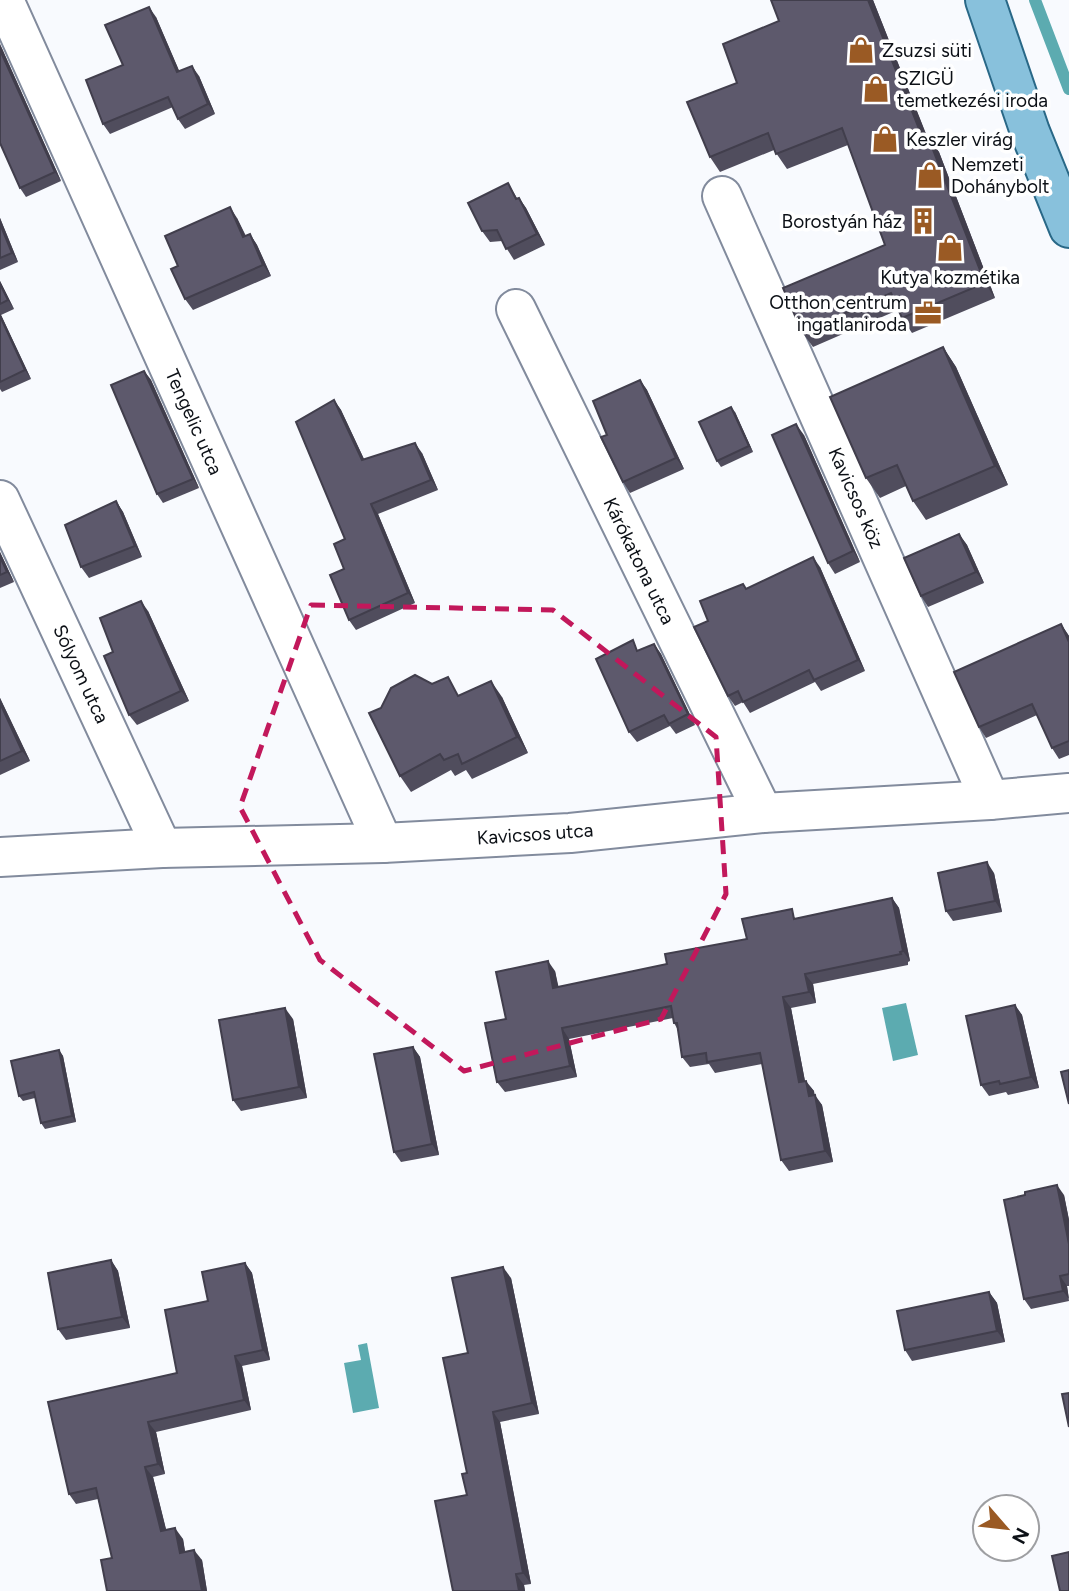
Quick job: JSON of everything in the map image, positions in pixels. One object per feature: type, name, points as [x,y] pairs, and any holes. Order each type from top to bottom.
[{"type":"main road","points":[[985,0],[1030,132],[1069,228]]},
{"type":"street","name":"Tengelic utca","points":[[4,0],[383,843]]},
{"type":"street","name":"Kavicsos köz","points":[[722,196],[990,800]]},
{"type":"street","name":"Kárókatona utca","points":[[516,309],[763,813]]},
{"type":"street","name":"Sólyom utca","points":[[0,500],[162,849]]},
{"type":"street","name":"Kavicsos utca","points":[[0,857],[383,843],[570,833],[763,813],[1069,793]]},
{"type":"highlighted area","points":[[311,605],[553,610],[716,737],[726,894],[661,1019],[464,1071],[320,960],[240,807]]},
{"type":"water","points":[[906,1003],[918,1055],[893,1061],[882,1008]]},
{"type":"water","points":[[367,1343],[379,1408],[353,1413],[344,1363],[361,1360],[358,1345]]},
{"type":"building","points":[[771,0],[868,0],[923,139],[928,137],[985,283],[902,318],[891,293],[802,332],[783,288],[885,245],[842,128],[776,154],[768,133],[710,157],[687,102],[737,83],[723,44],[779,21]]},
{"type":"building","points":[[149,7],[177,72],[192,66],[208,104],[178,119],[168,97],[103,124],[86,80],[123,65],[105,25]]},
{"type":"building","points":[[0,50],[55,172],[20,188],[0,143]]},
{"type":"building","points":[[508,183],[516,199],[519,198],[537,234],[506,249],[497,230],[482,231],[468,203]]},
{"type":"building","points":[[230,207],[243,237],[250,234],[263,265],[185,299],[171,269],[178,266],[165,236]]},
{"type":"building","points":[[0,224],[12,253],[0,258]]},
{"type":"building","points":[[0,284],[8,300],[0,304]]},
{"type":"building","points":[[0,316],[25,370],[0,382]]},
{"type":"building","points":[[943,347],[995,466],[913,501],[897,465],[866,478],[830,397]]},
{"type":"building","points":[[144,371],[193,479],[157,494],[111,385]]},
{"type":"building","points":[[640,380],[676,458],[623,482],[601,437],[607,435],[593,401]]},
{"type":"building","points":[[334,400],[362,460],[415,443],[431,480],[371,504],[408,593],[349,620],[330,575],[344,569],[334,544],[345,539],[296,422]]},
{"type":"building","points":[[731,407],[749,446],[717,461],[699,422]]},
{"type":"building","points":[[796,424],[853,551],[828,563],[772,435]]},
{"type":"building","points":[[116,501],[135,546],[81,567],[65,525]]},
{"type":"building","points":[[959,534],[976,572],[921,596],[904,558]]},
{"type":"building","points":[[0,557],[7,572],[0,575]]},
{"type":"building","points":[[813,557],[858,660],[814,680],[809,670],[743,702],[738,691],[728,696],[694,627],[708,621],[700,601],[743,584],[746,589]]},
{"type":"building","points":[[141,601],[181,691],[129,715],[104,656],[113,652],[100,618]]},
{"type":"building","points":[[1061,624],[1069,642],[1069,741],[1052,748],[1032,704],[979,727],[954,672]]},
{"type":"building","points":[[633,640],[637,651],[654,644],[688,714],[669,724],[664,715],[629,732],[596,659]]},
{"type":"building","points":[[415,675],[432,684],[448,677],[458,696],[491,681],[517,737],[462,764],[458,754],[444,760],[440,754],[400,776],[369,713],[381,708],[391,688]]},
{"type":"building","points":[[0,703],[22,751],[0,761]]},
{"type":"building","points":[[987,862],[995,901],[946,911],[938,873]]},
{"type":"building","points":[[892,898],[903,951],[901,954],[805,974],[809,992],[783,997],[799,1082],[806,1081],[809,1096],[815,1095],[825,1151],[781,1160],[760,1053],[707,1062],[706,1053],[682,1057],[677,1023],[674,1023],[671,1006],[562,1028],[570,1066],[497,1082],[485,1023],[506,1019],[496,972],[548,961],[553,988],[667,964],[665,954],[747,939],[742,919],[792,909],[794,919]]},
{"type":"building","points":[[1015,1005],[1031,1077],[981,1085],[966,1016]]},
{"type":"building","points":[[285,1008],[299,1087],[233,1100],[219,1020]]},
{"type":"building","points":[[413,1047],[432,1144],[394,1152],[374,1054]]},
{"type":"building","points":[[59,1050],[72,1116],[41,1123],[34,1092],[19,1096],[11,1061]]},
{"type":"building","points":[[1069,1070],[1069,1104],[1061,1072]]},
{"type":"building","points":[[1057,1185],[1069,1244],[1069,1274],[1060,1276],[1063,1291],[1024,1299],[1004,1200]]},
{"type":"building","points":[[111,1260],[122,1317],[58,1329],[48,1273]]},
{"type":"building","points":[[245,1263],[263,1350],[235,1356],[244,1400],[148,1422],[158,1464],[145,1467],[161,1531],[175,1528],[180,1553],[194,1550],[202,1591],[107,1591],[101,1560],[112,1558],[96,1488],[69,1494],[48,1402],[177,1373],[165,1310],[208,1301],[202,1272]]},
{"type":"building","points":[[503,1267],[532,1403],[493,1412],[523,1573],[516,1574],[519,1591],[453,1591],[435,1501],[467,1495],[462,1474],[467,1473],[443,1358],[468,1353],[452,1278]]},
{"type":"building","points":[[989,1292],[997,1331],[905,1350],[897,1311]]},
{"type":"building","points":[[1069,1393],[1069,1427],[1062,1394]]},
{"type":"building","points":[[1069,1552],[1069,1591],[1060,1591],[1052,1556]]},
{"type":"waterway","points":[[1035,0],[1069,89]]},
{"type":"place","name":"Zsuzsi süti","points":[[861,50]]},
{"type":"place","name":"SZIGÜ temetkezési iroda","points":[[876,89]]},
{"type":"place","name":"Keszler virág","points":[[885,139]]},
{"type":"place","name":"Nemzeti Dohánybolt","points":[[930,175]]},
{"type":"place","name":"Borostyán ház","points":[[923,221]]},
{"type":"place","name":"Kutya kozmétika","points":[[950,248]]},
{"type":"place","name":"Otthon centrum ingatlaniroda","points":[[928,313]]}]
